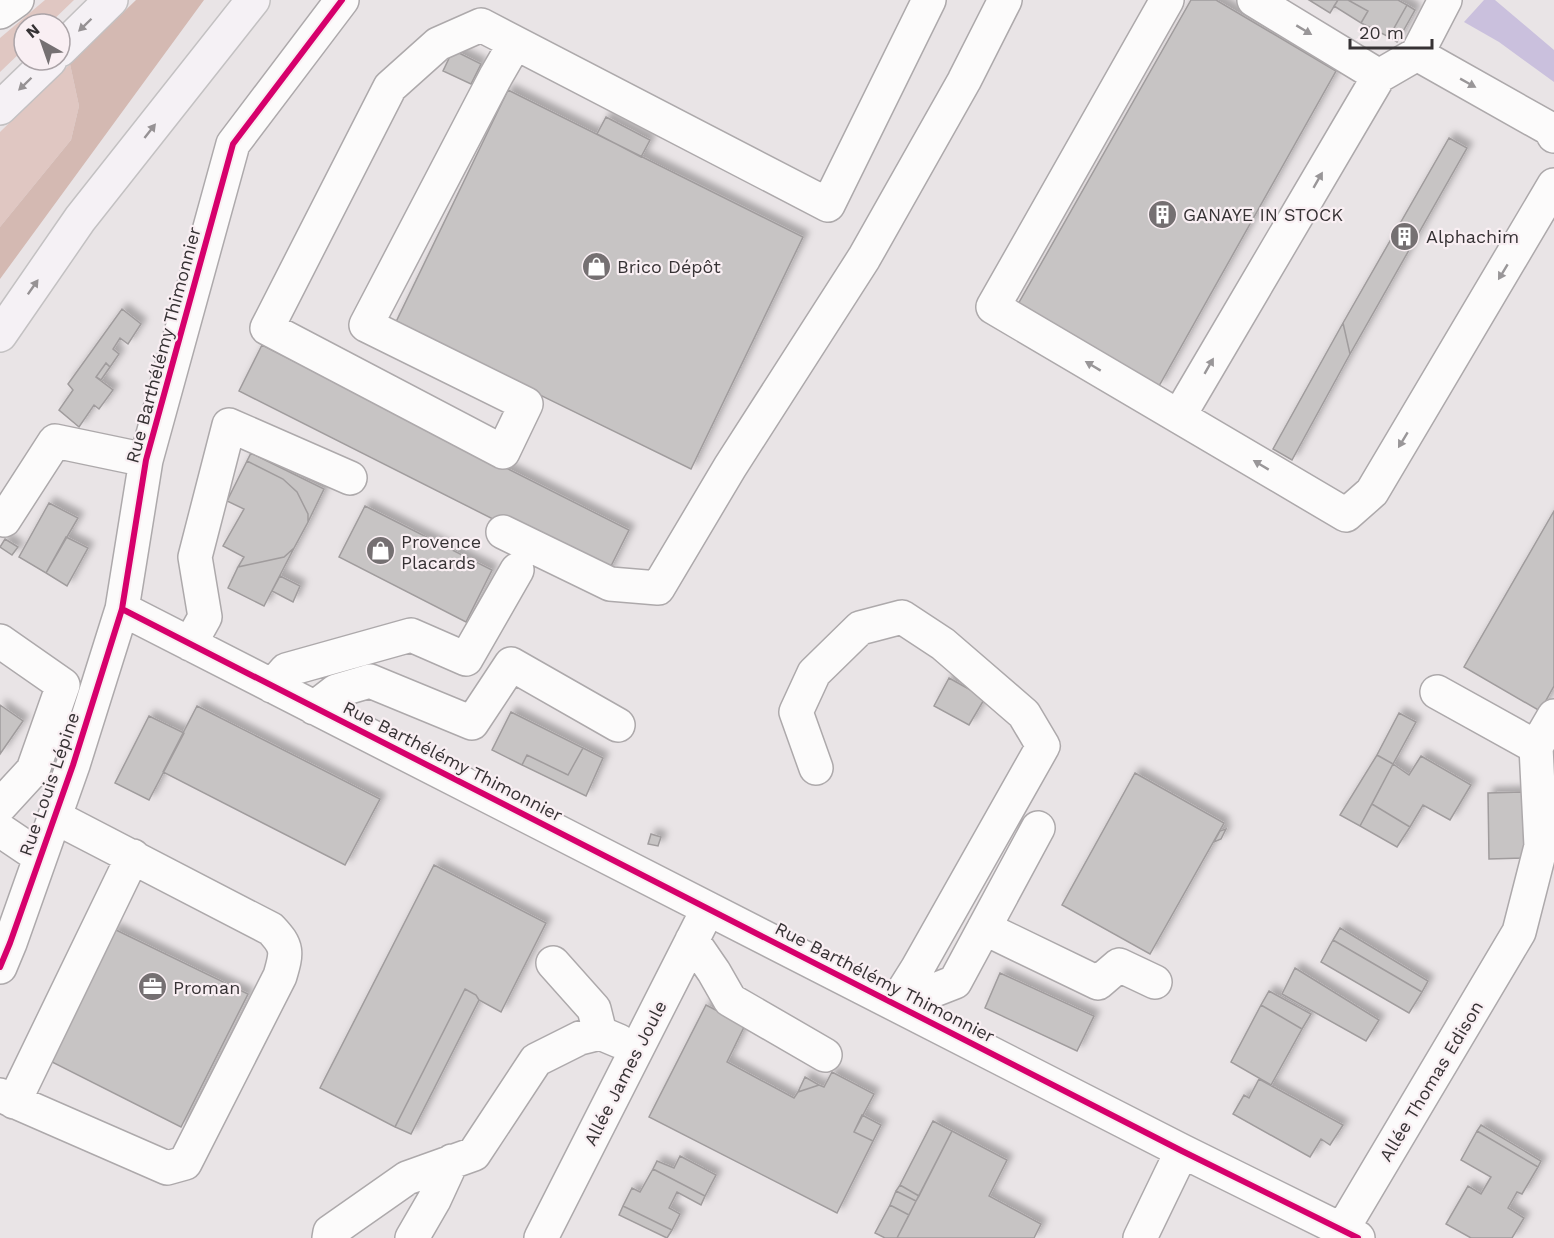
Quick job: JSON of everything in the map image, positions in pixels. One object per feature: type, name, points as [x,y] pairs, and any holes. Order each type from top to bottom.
[{"type":"main road","points":[[72,38],[111,0]]},
{"type":"main road","points":[[0,335],[80,219],[253,0]]},
{"type":"main road","points":[[0,108],[38,72]]},
{"type":"street","points":[[0,12],[17,0]]},
{"type":"street","name":"Rue Barthélémy Thimonnier","points":[[342,0],[233,144],[146,460],[122,609],[708,909],[899,997],[1182,1151],[1350,1234]]},
{"type":"street","points":[[366,325],[526,404],[503,452],[267,328],[390,87],[438,44],[482,25],[828,205],[929,0]]},
{"type":"street","points":[[503,532],[610,584],[658,588],[730,467],[864,258],[964,81],[1005,0]]},
{"type":"street","points":[[1167,0],[993,307],[1346,515],[1372,492],[1554,185]]},
{"type":"street","points":[[1254,0],[1379,76]]},
{"type":"street","points":[[1179,416],[1379,76],[1417,54],[1443,6]]},
{"type":"street","points":[[345,369],[490,86],[515,43]]},
{"type":"street","points":[[1417,54],[1550,129],[1554,136]]},
{"type":"street","points":[[190,644],[205,617],[195,557],[228,425],[350,478]]},
{"type":"street","points":[[4,520],[55,441],[146,460]]},
{"type":"street","points":[[272,686],[286,670],[411,636],[466,659],[517,570]]},
{"type":"street","name":"Rue Louis Lépine","points":[[0,967],[73,765],[122,609]]},
{"type":"street","points":[[816,768],[796,712],[814,673],[860,628],[902,617],[943,644],[1024,714],[1042,746],[899,997]]},
{"type":"street","points":[[0,641],[63,685],[33,770],[0,806]]},
{"type":"street","points":[[314,708],[336,691],[370,681],[472,723],[511,664],[618,725]]},
{"type":"street","points":[[1437,692],[1536,747],[1554,716]]},
{"type":"street","name":"Allée Thomas Edison","points":[[1350,1234],[1541,895],[1541,846],[1547,816],[1536,747]]},
{"type":"street","points":[[55,817],[133,856],[271,929],[284,942],[286,956],[280,975],[185,1163],[167,1168],[7,1099],[133,856]]},
{"type":"street","points":[[899,997],[933,991],[955,982],[1038,828]]},
{"type":"street","points":[[0,830],[40,857]]},
{"type":"street","name":"Allée James Joule","points":[[542,1238],[708,909]]},
{"type":"street","points":[[984,928],[1098,983],[1119,965],[1155,982]]},
{"type":"street","points":[[692,940],[730,1000],[825,1056]]},
{"type":"street","points":[[553,963],[594,1009],[600,1033]]},
{"type":"street","points":[[329,1238],[330,1232],[407,1178],[474,1154],[536,1060],[580,1038],[600,1033],[637,1049]]},
{"type":"street","points":[[1140,1238],[1182,1151]]},
{"type":"street","points":[[412,1238],[452,1161]]},
{"type":"shaded area","points":[[45,0],[74,0],[62,12],[31,12]]},
{"type":"shaded area","points":[[136,0],[204,0],[0,279],[0,227],[71,140],[79,106],[72,72],[72,62]]},
{"type":"shaded area","points":[[1484,0],[1495,0],[1554,50],[1554,82],[1499,42],[1464,22]]},
{"type":"shaded area","points":[[12,28],[12,60],[0,72],[0,38]]},
{"type":"shaded area","points":[[62,72],[72,72],[79,106],[71,140],[0,227],[0,132]]},
{"type":"building","name":"GANAYE IN STOCK","points":[[1191,0],[1216,0],[1336,71],[1159,386],[1017,306]]},
{"type":"building","points":[[1309,0],[1338,0],[1330,13]]},
{"type":"building","points":[[1338,0],[1348,0],[1368,11],[1361,23],[1334,6]]},
{"type":"building","points":[[1348,0],[1398,0],[1407,5],[1389,37],[1361,23],[1368,11]]},
{"type":"building","points":[[1407,5],[1415,10],[1397,42],[1389,37]]},
{"type":"building","points":[[453,50],[481,64],[471,84],[443,71]]},
{"type":"building","points":[[508,90],[803,237],[691,469],[395,324]]},
{"type":"building","points":[[606,117],[650,140],[641,157],[597,134]]},
{"type":"building","name":"Alphachim","points":[[1449,138],[1467,148],[1350,354],[1343,323]]},
{"type":"building","points":[[122,309],[141,324],[128,344],[120,338],[113,349],[119,354],[110,367],[106,363],[96,377],[113,390],[99,409],[94,405],[79,427],[59,410],[73,390],[68,384]]},
{"type":"building","points":[[1343,323],[1350,354],[1292,460],[1273,449]]},
{"type":"building","points":[[262,345],[629,530],[606,576],[239,391]]},
{"type":"building","points":[[106,363],[110,367],[101,380],[96,377]]},
{"type":"building","points":[[251,453],[324,489],[308,522],[308,514],[297,492],[283,479],[247,461]]},
{"type":"building","points":[[247,461],[283,479],[297,492],[308,514],[308,522],[294,548],[284,557],[238,567],[244,557],[223,546],[244,509],[227,501]]},
{"type":"building","points":[[49,503],[78,518],[46,573],[19,557]]},
{"type":"building","points":[[365,506],[492,570],[466,622],[339,557]]},
{"type":"building","points":[[1554,511],[1554,686],[1540,711],[1464,667]]},
{"type":"building","points":[[66,537],[88,548],[67,586],[46,573]]},
{"type":"building","points":[[5,539],[18,547],[12,555],[0,547]]},
{"type":"building","points":[[294,548],[264,606],[228,588],[238,567],[284,557]]},
{"type":"building","points":[[280,576],[300,586],[293,602],[272,591]]},
{"type":"building","points":[[949,678],[985,698],[969,725],[934,706]]},
{"type":"building","points":[[0,705],[23,721],[0,754]]},
{"type":"building","points":[[197,706],[380,799],[345,865],[163,772]]},
{"type":"building","points":[[511,712],[583,748],[568,775],[527,755],[522,765],[492,750]]},
{"type":"building","points":[[1399,713],[1416,722],[1393,764],[1377,755]]},
{"type":"building","points":[[149,716],[184,733],[149,800],[115,783]]},
{"type":"building","points":[[583,748],[603,758],[586,796],[522,765],[527,755],[568,775]]},
{"type":"building","points":[[1377,755],[1393,764],[1360,826],[1340,815]]},
{"type":"building","points":[[1421,756],[1471,785],[1450,820],[1423,805],[1410,827],[1372,804],[1393,764],[1409,775]]},
{"type":"building","points":[[1135,773],[1224,823],[1150,954],[1062,905]]},
{"type":"building","points":[[1523,792],[1524,858],[1489,859],[1488,793]]},
{"type":"building","points":[[1372,804],[1410,827],[1397,847],[1360,826]]},
{"type":"building","points":[[1226,829],[1221,839],[1214,842],[1220,831]]},
{"type":"building","points":[[651,834],[661,837],[658,846],[648,844]]},
{"type":"building","points":[[434,865],[546,923],[501,1012],[465,989],[395,1127],[320,1088]]},
{"type":"building","points":[[1340,928],[1428,981],[1422,992],[1333,940]]},
{"type":"building","points":[[114,929],[248,994],[181,1127],[48,1060]]},
{"type":"building","points":[[1333,940],[1422,992],[1409,1013],[1321,962]]},
{"type":"building","points":[[1295,968],[1379,1020],[1366,1041],[1282,994]]},
{"type":"building","points":[[1000,973],[1094,1016],[1077,1051],[985,1008]]},
{"type":"building","points":[[465,989],[476,995],[479,1000],[411,1134],[395,1127]]},
{"type":"building","points":[[1269,991],[1311,1014],[1302,1029],[1261,1005]]},
{"type":"building","points":[[706,1005],[745,1025],[727,1062],[794,1098],[798,1092],[819,1085],[824,1087],[832,1072],[874,1094],[854,1132],[873,1141],[837,1213],[649,1117]]},
{"type":"building","points":[[1261,1005],[1302,1029],[1271,1085],[1231,1062]]},
{"type":"building","points":[[805,1077],[819,1085],[798,1092]]},
{"type":"building","points":[[1259,1079],[1343,1125],[1330,1145],[1321,1139],[1310,1157],[1233,1114],[1244,1095],[1249,1098]]},
{"type":"building","points":[[862,1115],[881,1125],[873,1141],[854,1132]]},
{"type":"building","points":[[933,1121],[952,1131],[919,1196],[900,1185]]},
{"type":"building","points":[[1481,1125],[1541,1161],[1538,1167],[1477,1131]]},
{"type":"building","points":[[952,1131],[1007,1160],[989,1196],[1041,1224],[1034,1238],[897,1238]]},
{"type":"building","points":[[1477,1131],[1538,1167],[1522,1194],[1517,1192],[1508,1208],[1524,1218],[1512,1238],[1471,1238],[1446,1224],[1468,1186],[1481,1194],[1491,1177],[1461,1160]]},
{"type":"building","points":[[680,1156],[716,1175],[705,1196],[653,1169],[657,1161],[674,1168]]},
{"type":"building","points":[[653,1169],[705,1196],[701,1205],[677,1192],[669,1208],[680,1214],[672,1230],[623,1206],[632,1188],[640,1192]]},
{"type":"building","points":[[900,1185],[919,1196],[916,1201],[896,1191]]},
{"type":"building","points":[[896,1191],[916,1201],[909,1215],[890,1205]]},
{"type":"building","points":[[890,1205],[909,1215],[897,1238],[885,1238],[875,1233]]},
{"type":"building","points":[[623,1206],[672,1230],[667,1238],[619,1215]]},
{"type":"cycle path","points":[[0,967],[73,765],[122,609],[146,460],[233,144],[342,0]]},
{"type":"cycle path","points":[[122,609],[1182,1151],[1358,1238]]},
{"type":"place","name":"GANAYE IN STOCK","points":[[1162,214]]},
{"type":"place","name":"Alphachim","points":[[1405,236]]},
{"type":"place","name":"Brico Dépôt","points":[[596,266]]},
{"type":"place","name":"Provence Placards","points":[[380,551]]},
{"type":"place","name":"Proman","points":[[152,987]]}]
